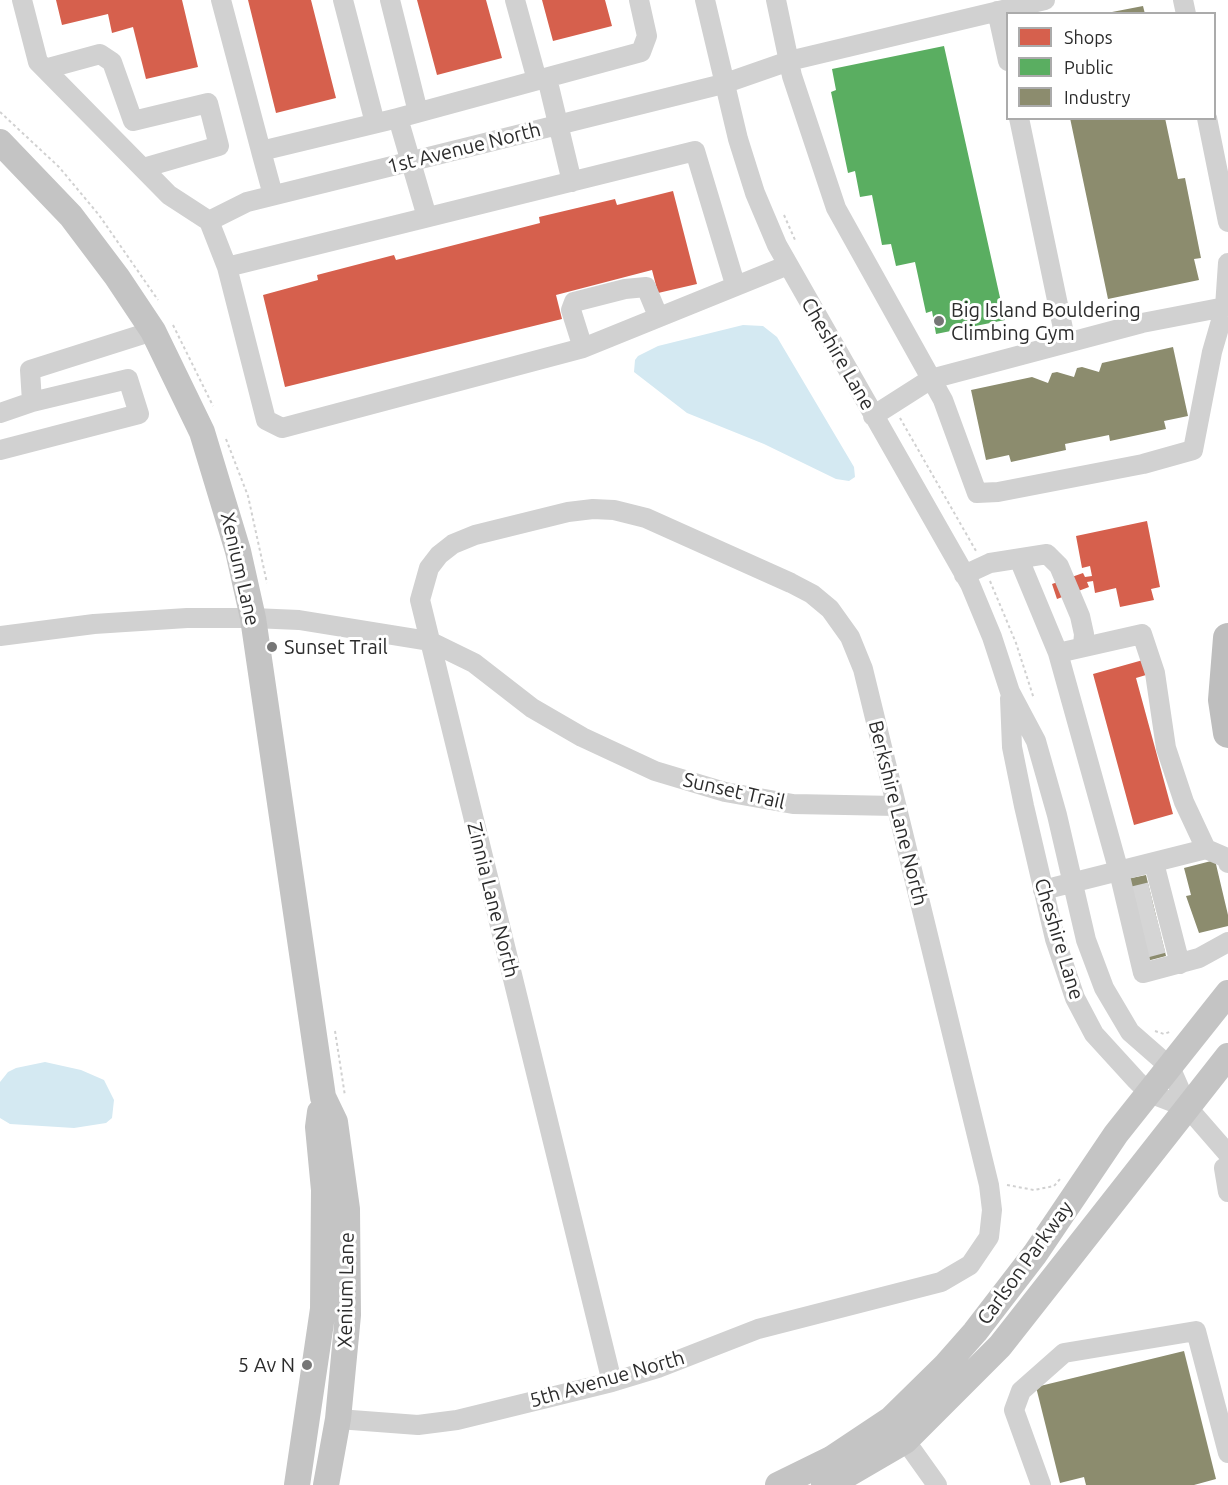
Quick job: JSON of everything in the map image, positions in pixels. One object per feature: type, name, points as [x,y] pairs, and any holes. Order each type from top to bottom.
[{"type":"highway","points":[[1228,638],[1223,700],[1228,733]]},
{"type":"main road","name":"Xenium Lane","points":[[0,142],[71,216],[153,331],[202,432],[235,540],[253,618],[323,1097],[334,1122],[347,1209],[348,1315],[338,1419],[326,1485]]},
{"type":"main road","name":"Carlson Parkway","points":[[778,1485],[831,1459],[891,1419],[909,1404],[975,1332],[1035,1254],[1116,1134],[1228,993]]},
{"type":"main road","name":"Carlson Parkway","points":[[824,1485],[845,1476],[905,1441],[1000,1346],[1228,1056]]},
{"type":"main road","name":"Xenium Lane","points":[[297,1485],[323,1309],[324,1190],[318,1127],[323,1097]]},
{"type":"street","points":[[22,0],[38,62],[169,195],[209,220],[227,267],[266,420],[282,428],[583,348],[735,284],[788,265]]},
{"type":"street","points":[[221,0],[273,195]]},
{"type":"street","points":[[343,0],[375,123]]},
{"type":"street","points":[[390,0],[418,112]]},
{"type":"street","points":[[515,0],[560,124],[572,182]]},
{"type":"street","points":[[261,151],[398,118],[641,52],[647,36],[639,0]]},
{"type":"street","name":"Cheshire Lane","points":[[705,0],[723,84],[755,193],[788,265],[964,575],[992,637],[1010,692],[1036,741],[1058,815],[1086,940],[1107,994],[1130,1032],[1170,1067],[1188,1108]]},
{"type":"street","points":[[776,0],[789,61],[836,208],[944,400],[977,493],[998,492],[1143,464],[1193,450],[1212,352],[1226,307],[1228,263]]},
{"type":"street","name":"1st Avenue North","points":[[209,220],[247,202],[273,195],[723,84],[789,61],[1045,0]]},
{"type":"street","points":[[997,11],[1006,52]]},
{"type":"street","points":[[45,69],[100,54],[112,62],[133,121]]},
{"type":"street","points":[[116,141],[133,121],[208,103],[219,146],[142,168]]},
{"type":"street","points":[[398,118],[427,217]]},
{"type":"street","points":[[1020,120],[1066,343]]},
{"type":"street","points":[[1207,120],[1228,222]]},
{"type":"street","points":[[227,267],[695,152],[735,284]]},
{"type":"street","points":[[583,348],[571,310],[574,302],[625,289],[646,287],[658,316]]},
{"type":"street","points":[[873,416],[931,378],[1142,323],[1226,307]]},
{"type":"street","points":[[32,402],[30,370],[153,331]]},
{"type":"street","points":[[0,413],[32,402],[128,379],[139,414],[0,450]]},
{"type":"street","name":"Berkshire Lane North","points":[[568,512],[603,509],[646,518],[791,583],[812,594],[830,609],[845,627],[860,658],[989,1185],[993,1210],[989,1237],[970,1265],[940,1282]]},
{"type":"street","name":"Zinnia Lane North","points":[[568,512],[462,539],[439,555],[425,576],[421,592],[421,607],[612,1382]]},
{"type":"street","points":[[964,575],[990,563],[1047,554],[1059,566],[1080,616],[1083,646]]},
{"type":"street","points":[[1019,559],[1058,653],[1134,923],[1143,973],[1199,958],[1228,942]]},
{"type":"street","name":"Sunset Trail","points":[[1,631],[187,618],[253,618],[299,620],[429,641],[474,663],[532,708],[573,732],[625,759],[664,774],[724,792],[793,804],[896,806]]},
{"type":"street","points":[[1058,653],[1142,634],[1155,674],[1166,748],[1184,802],[1206,849]]},
{"type":"street","name":"Cheshire Lane","points":[[1010,692],[1012,747],[1044,890],[1062,960],[1086,1020],[1111,1055],[1149,1093],[1188,1108]]},
{"type":"street","points":[[1044,890],[1206,849],[1227,858],[1228,863]]},
{"type":"street","points":[[1154,863],[1162,917],[1180,964]]},
{"type":"street","points":[[1188,1108],[1228,1155]]},
{"type":"street","points":[[1228,1165],[1224,1167],[1228,1192]]},
{"type":"street","name":"5th Avenue North","points":[[338,1419],[418,1425],[457,1420],[612,1382],[658,1368],[758,1329],[940,1282]]},
{"type":"street","points":[[1041,1485],[1014,1410],[1020,1391],[1064,1353],[1196,1330],[1228,1453]]},
{"type":"street","points":[[891,1419],[937,1485]]},
{"type":"path","points":[[989,1185],[1001,1184],[1034,1190],[1054,1186],[1065,1173]]},
{"type":"water","points":[[743,325],[763,326],[777,337],[854,467],[855,477],[849,481],[836,479],[764,444],[687,413],[634,372],[635,360],[638,356],[658,346]]},
{"type":"water","points":[[45,1062],[81,1070],[104,1080],[114,1100],[112,1118],[106,1123],[74,1128],[10,1124],[0,1118],[0,1082],[8,1072]]},
{"type":"building: Shops","points":[[56,0],[182,0],[198,67],[146,79],[133,27],[112,33],[108,14],[62,25]]},
{"type":"building: Shops","points":[[248,0],[311,0],[336,98],[276,113]]},
{"type":"building: Shops","points":[[417,0],[486,0],[502,58],[437,75]]},
{"type":"building: Shops","points":[[542,0],[605,0],[612,26],[553,41]]},
{"type":"building: Shops","points":[[673,191],[697,284],[658,293],[652,270],[556,295],[562,319],[285,387],[263,295],[318,280],[317,275],[394,255],[396,260],[540,223],[539,217],[615,199],[617,205]]},
{"type":"building: Shops","points":[[1147,521],[1160,587],[1151,589],[1154,600],[1120,607],[1116,588],[1095,593],[1093,581],[1087,582],[1089,587],[1057,599],[1052,584],[1083,573],[1085,577],[1092,576],[1090,566],[1082,568],[1076,536]]},
{"type":"building: Shops","points":[[1143,660],[1146,675],[1136,678],[1173,814],[1134,825],[1093,674]]},
{"type":"building: Public","points":[[944,46],[1005,320],[936,334],[932,311],[926,313],[915,262],[896,266],[891,244],[882,245],[872,195],[860,197],[855,171],[848,173],[831,92],[836,90],[832,69]]},
{"type":"building: Industry","points":[[1143,6],[1144,12],[1112,12]]},
{"type":"building: Industry","points":[[1070,120],[1165,120],[1178,179],[1185,178],[1201,258],[1194,259],[1199,280],[1108,299]]},
{"type":"building: Industry","points":[[1173,347],[1188,416],[1164,421],[1166,429],[1110,441],[1109,435],[1065,444],[1066,450],[1011,462],[1009,455],[986,460],[971,390],[1032,377],[1048,383],[1052,373],[1057,372],[1074,377],[1077,368],[1082,367],[1099,372],[1102,363]]},
{"type":"building: Industry","points":[[1215,860],[1228,915],[1228,926],[1199,933],[1186,896],[1191,895],[1184,868]]},
{"type":"building: Industry","points":[[1146,875],[1166,956],[1147,961],[1127,879]]},
{"type":"building: Industry","points":[[1184,1351],[1216,1479],[1194,1485],[1086,1485],[1084,1477],[1060,1483],[1036,1387]]},
{"type":"tunnel","points":[[1131,897],[1151,892]]},
{"type":"tunnel","points":[[1135,914],[1155,909]]},
{"type":"tunnel","points":[[1140,931],[1159,926]]},
{"type":"tunnel","points":[[1144,948],[1163,943]]},
{"type":"place","name":"Big Island Bouldering Climbing Gym","points":[[939,321]]},
{"type":"place","name":"Sunset Trail","points":[[272,647]]},
{"type":"place","name":"5 Av N","points":[[307,1365]]}]
